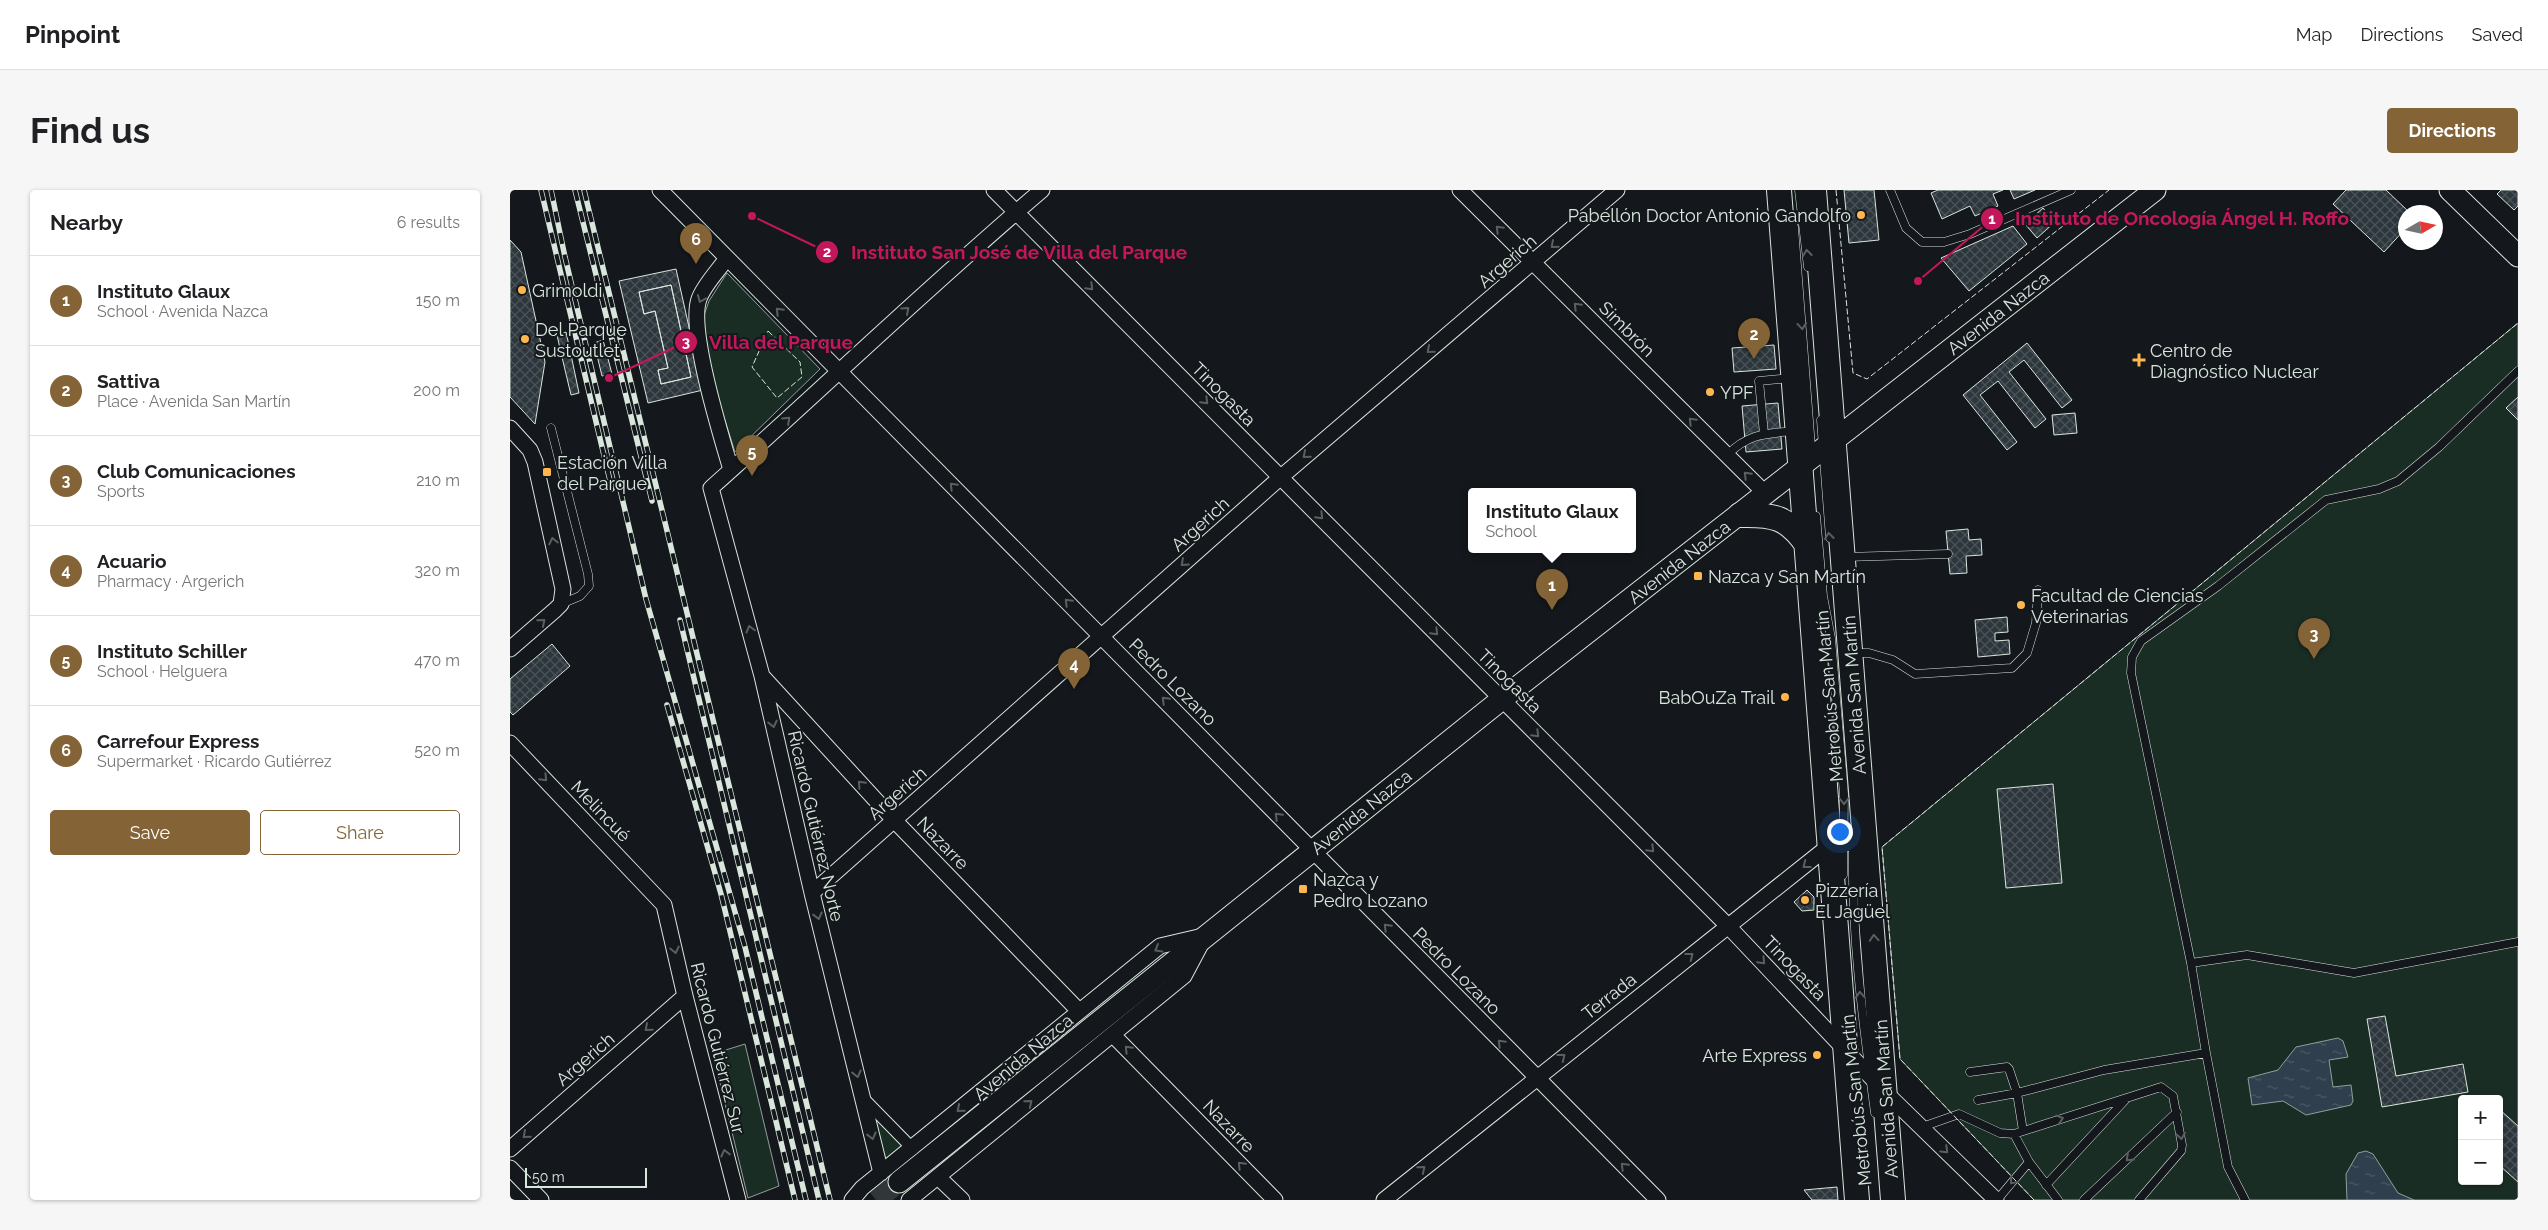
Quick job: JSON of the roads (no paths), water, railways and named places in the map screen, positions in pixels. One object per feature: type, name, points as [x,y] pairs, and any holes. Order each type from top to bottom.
[{"type":"main road","name":"Avenida San Martín","points":[[1779,190],[1799,431],[1816,458],[1837,554],[1851,653],[1849,842],[1856,1200]]},
{"type":"main road","name":"Avenida San Martín","points":[[1814,190],[1816,458],[1807,545],[1885,1092],[1893,1200]]},
{"type":"main road","name":"Avenida Nazca","points":[[897,1185],[1502,699],[1740,514],[1816,458],[2155,190]]},
{"type":"main road","points":[[2450,190],[2518,256]]},
{"type":"main road","points":[[1740,514],[1778,517],[1791,524],[1807,545]]},
{"type":"street","name":"Pedro Lozano","points":[[660,190],[1658,1200]]},
{"type":"street","name":"Tinogasta","points":[[994,190],[1852,1052],[1864,1075],[1922,1127],[1996,1200]]},
{"type":"street","points":[[727,258],[699,298],[696,319],[711,399],[731,470],[838,370],[1042,190]]},
{"type":"street","name":"Simbrón","points":[[1460,190],[1767,495]]},
{"type":"street","name":"Argerich","points":[[812,893],[1281,477],[1534,263],[1617,190]]},
{"type":"street","points":[[510,428],[530,450],[538,474],[562,596],[510,649]]},
{"type":"street","name":"Ricardo Gutiérrez Norte","points":[[731,470],[711,488],[762,676],[812,893],[863,1098],[897,1185]]},
{"type":"street","name":"Nazarre","points":[[762,676],[894,820],[1079,1011]]},
{"type":"street","name":"Melincué","points":[[510,743],[664,904]]},
{"type":"street","name":"Terrada","points":[[1384,1200],[1728,926],[1849,842]]},
{"type":"street","name":"Ricardo Gutiérrez Sur","points":[[664,904],[685,996],[738,1200]]},
{"type":"street","name":"Avenida Nazca","points":[[897,1185],[912,1148],[1079,1011],[1160,946],[1205,936]]},
{"type":"street","name":"Avenida Nazca","points":[[852,1200],[862,1188],[897,1185],[938,1177],[1184,976],[1205,936]]},
{"type":"street","name":"Argerich","points":[[510,1149],[685,996]]},
{"type":"street","name":"Nazarre","points":[[1114,1035],[1275,1200]]},
{"type":"street","points":[[863,1098],[912,1148]]},
{"type":"street","points":[[510,1168],[540,1200]]},
{"type":"street","points":[[938,1177],[962,1200]]},
{"type":"lane","points":[[1791,190],[1792,210]]},
{"type":"lane","points":[[1799,190],[1810,278]]},
{"type":"lane","points":[[1890,190],[1906,228],[1922,242],[1944,242],[1970,234],[2070,190]]},
{"type":"lane","points":[[1793,220],[1816,458]]},
{"type":"lane","points":[[2245,1200],[2228,1167],[2190,963],[2131,673],[2132,657],[2142,641],[2218,586],[2326,500],[2379,489],[2398,481],[2439,447],[2518,371]]},
{"type":"lane","points":[[1764,434],[1759,381],[1794,378]]},
{"type":"lane","points":[[1816,458],[1820,412]]},
{"type":"lane","points":[[551,428],[588,574],[589,586],[574,600],[562,596]]},
{"type":"lane","points":[[1727,455],[1740,442],[1764,434],[1799,431]]},
{"type":"lane","name":"Metrobús San Martín","points":[[1815,508],[1823,596],[1831,638],[1849,842],[1864,1075],[1876,1126]]},
{"type":"lane","points":[[1837,554],[1948,554]]},
{"type":"lane","points":[[1851,653],[1869,653],[1893,660],[1915,674],[2012,668],[2026,652],[2036,623],[2038,590]]},
{"type":"lane","name":"Metrobús San Martín","points":[[1839,628],[1853,804]]},
{"type":"lane","name":"Metrobús San Martín","points":[[1843,881],[1849,842]]},
{"type":"lane","name":"Metrobús San Martín","points":[[1845,910],[1852,1004]]},
{"type":"lane","points":[[2190,963],[2247,955],[2354,973],[2518,942]]},
{"type":"lane","points":[[1978,1100],[2018,1093],[2104,1070],[2206,1053]]},
{"type":"lane","points":[[1970,1072],[2007,1068],[2018,1093],[2023,1131]]},
{"type":"lane","points":[[1922,1127],[1959,1114],[2000,1133],[2014,1134],[2162,1087],[2173,1096],[2177,1112],[2181,1151],[2139,1200]]},
{"type":"lane","points":[[2046,1186],[2129,1097]]},
{"type":"lane","points":[[2084,1200],[2177,1112]]},
{"type":"lane","points":[[2014,1134],[2029,1162],[2058,1200]]},
{"type":"lane","points":[[1996,1200],[2029,1162]]},
{"type":"water","points":[[2338,1038],[2343,1041],[2348,1057],[2329,1060],[2333,1087],[2351,1085],[2353,1101],[2351,1105],[2306,1115],[2283,1101],[2252,1105],[2248,1078],[2278,1070],[2296,1047]]},
{"type":"water","points":[[2366,1151],[2373,1154],[2398,1193],[2414,1200],[2347,1200],[2346,1174],[2358,1153]]},
{"type":"tunnel","points":[[876,1200],[899,1182]]},
{"type":"railway","points":[[541,190],[612,489]]},
{"type":"railway","points":[[551,190],[565,257],[646,599],[745,947],[806,1200]]},
{"type":"railway","points":[[575,190],[652,501]]},
{"type":"railway","points":[[584,190],[830,1200]]},
{"type":"railway","points":[[680,620],[819,1200]]},
{"type":"railway","points":[[667,705],[721,894],[795,1200]]},
{"type":"place","name":"Pabellón Doctor Antonio Gandolfo","points":[[1861,215]]},
{"type":"place","name":"Instituto San José de Villa del Parque","points":[[752,216]]},
{"type":"place","name":"Carrefour Express","points":[[696,264]]},
{"type":"place","name":"Instituto de Oncología Ángel H. Roffo","points":[[1918,281]]},
{"type":"place","name":"Grimoldi","points":[[522,290]]},
{"type":"place","name":"Del Parque Sustoutlet","points":[[525,339]]},
{"type":"place","name":"Sattiva","points":[[1754,359]]},
{"type":"place","name":"Centro de Diagnóstico Nuclear","points":[[2139,360]]},
{"type":"place","name":"Villa del Parque","points":[[609,378]]},
{"type":"place","name":"YPF","points":[[1710,392]]},
{"type":"place","name":"Estación Villa del Parque","points":[[547,472]]},
{"type":"place","name":"Instituto Schiller","points":[[752,476]]},
{"type":"place","name":"Nazca y San Martín","points":[[1698,576]]},
{"type":"place","name":"Facultad de Ciencias Veterinarias","points":[[2021,605]]},
{"type":"place","name":"Instituto Glaux","points":[[1552,610]]},
{"type":"place","name":"Club Comunicaciones","points":[[2314,659]]},
{"type":"place","name":"Acuario","points":[[1074,689]]},
{"type":"place","name":"BabOuZa Trail","points":[[1785,697]]},
{"type":"place","name":"Nazca y Pedro Lozano","points":[[1303,889]]},
{"type":"place","name":"Pizzería El Jagüel","points":[[1805,900]]},
{"type":"place","name":"Arte Express","points":[[1817,1055]]}]
